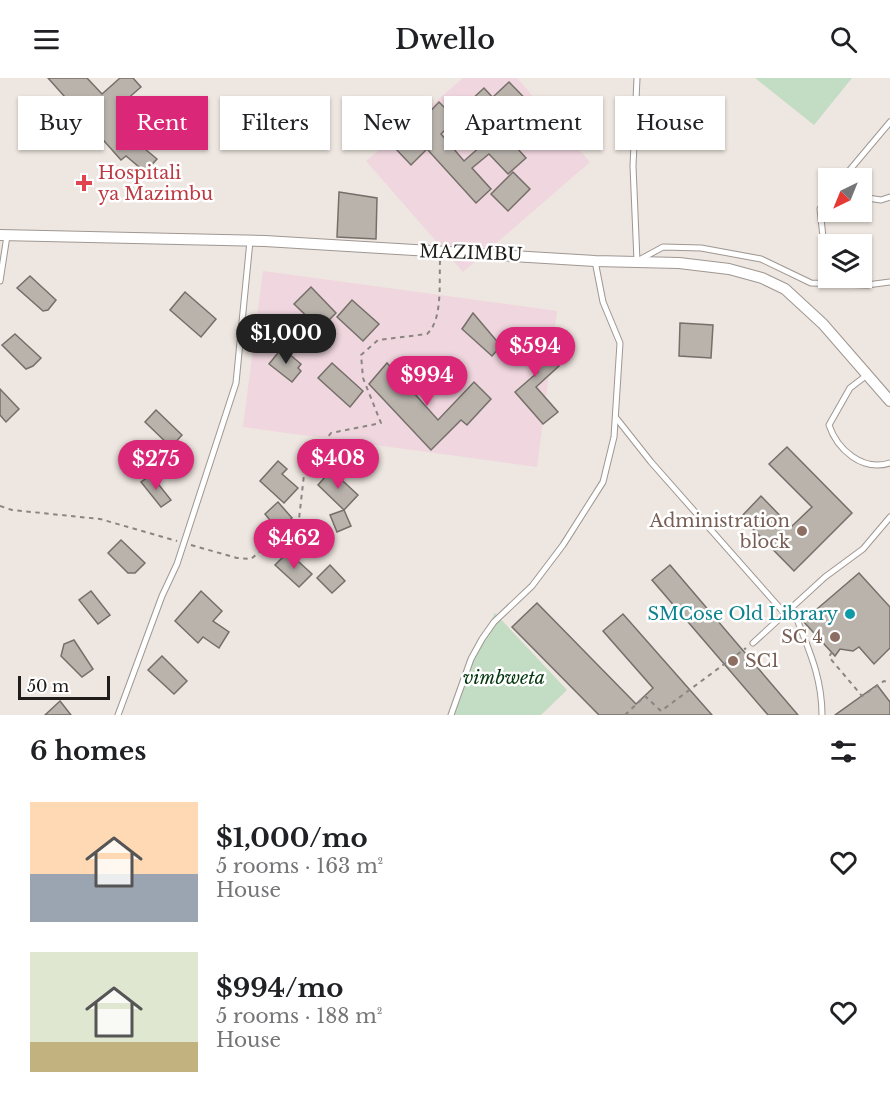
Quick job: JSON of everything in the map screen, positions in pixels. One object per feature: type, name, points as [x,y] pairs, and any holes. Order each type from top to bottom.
[{"type":"street","name":"MAZIMBU","points":[[3,236],[250,241],[595,261],[637,261],[729,269],[774,283],[785,289],[816,318],[890,401]]},
{"type":"lane","points":[[637,78],[633,166],[637,261],[663,247],[720,250],[761,259],[806,282],[818,283]]},
{"type":"lane","points":[[851,168],[890,122]]},
{"type":"lane","points":[[872,199],[881,200],[890,197]]},
{"type":"lane","points":[[0,281],[3,236]]},
{"type":"lane","points":[[118,715],[184,543],[218,445],[236,384],[250,241]]},
{"type":"lane","points":[[451,715],[471,659],[482,639],[494,622],[532,586],[576,526],[603,482],[617,419],[620,343],[603,302],[595,261]]},
{"type":"lane","points":[[872,284],[890,282]]},
{"type":"lane","points":[[867,375],[850,388],[829,425],[834,439],[846,453],[868,465],[890,463]]},
{"type":"lane","points":[[617,419],[651,462],[786,615]]},
{"type":"lane","points":[[753,643],[793,609],[825,577],[863,549],[890,517]]},
{"type":"lane","points":[[793,609],[818,672],[822,690],[822,715]]},
{"type":"path","points":[[0,506],[22,511],[100,519],[237,558],[250,559],[296,523],[302,508],[304,471],[310,458],[331,433],[381,423],[363,378],[361,355],[378,340],[427,334],[434,327],[440,252]]},
{"type":"path","points":[[625,715],[645,696],[661,711],[753,643]]},
{"type":"path","points":[[832,652],[829,657],[861,696],[884,681],[890,682]]},
{"type":"shaded area","points":[[463,78],[517,78],[533,96],[444,96],[444,150],[580,150],[590,162],[463,272],[366,161],[379,150],[432,150],[432,105]]},
{"type":"shaded area","points":[[263,271],[557,311],[537,467],[243,427]]},
{"type":"green space","points":[[755,78],[852,78],[814,125]]},
{"type":"green space","name":"vimbweta","points":[[495,613],[567,690],[541,715],[450,715],[468,665]]},
{"type":"building","points":[[48,78],[87,78],[102,94],[120,78],[133,78],[141,87],[131,96],[116,96],[116,150],[146,150],[157,159],[145,172],[126,156],[121,160],[104,141],[104,96],[64,96]]},
{"type":"building","points":[[509,82],[523,96],[494,96]]},
{"type":"building","points":[[484,88],[491,96],[475,96]]},
{"type":"building","points":[[439,102],[444,107],[444,131],[441,134],[444,138],[444,150],[455,150],[464,161],[476,150],[519,150],[526,158],[508,174],[489,154],[472,168],[491,189],[476,203],[428,150],[432,150],[432,109]]},
{"type":"building","points":[[397,150],[426,150],[411,165]]},
{"type":"building","points":[[513,172],[530,189],[508,211],[491,194]]},
{"type":"building","points":[[339,192],[377,198],[376,239],[337,237]]},
{"type":"building","points":[[30,276],[56,300],[48,310],[43,311],[17,288]]},
{"type":"building","points":[[311,287],[336,313],[320,329],[294,304]]},
{"type":"building","points":[[185,292],[216,319],[201,337],[170,310]]},
{"type":"building","points":[[352,300],[379,324],[363,341],[337,317]]},
{"type":"building","points":[[473,313],[501,346],[492,356],[462,329]]},
{"type":"building","points":[[680,323],[713,325],[711,358],[679,356]]},
{"type":"building","points":[[521,331],[559,366],[536,387],[558,412],[543,424],[515,392],[538,372],[511,347]]},
{"type":"building","points":[[15,334],[41,358],[33,366],[26,369],[2,345]]},
{"type":"building","points":[[282,348],[301,364],[298,368],[301,371],[292,382],[269,364]]},
{"type":"building","points":[[332,363],[363,391],[350,407],[318,378]]},
{"type":"building","points":[[387,363],[438,420],[474,382],[491,399],[467,425],[461,420],[431,450],[369,384]]},
{"type":"building","points":[[0,389],[19,409],[6,422],[0,415]]},
{"type":"building","points":[[156,410],[182,435],[171,447],[145,422]]},
{"type":"building","points":[[787,447],[852,513],[794,571],[741,517],[761,496],[791,527],[812,507],[769,464]]},
{"type":"building","points":[[278,461],[287,469],[282,474],[298,488],[284,503],[260,481]]},
{"type":"building","points":[[331,470],[358,495],[344,510],[318,485]]},
{"type":"building","points":[[151,475],[171,500],[161,507],[141,482]]},
{"type":"building","points":[[278,502],[292,518],[278,530],[265,514]]},
{"type":"building","points":[[344,510],[351,526],[337,532],[330,515]]},
{"type":"building","points":[[121,540],[145,563],[135,573],[128,573],[108,553]]},
{"type":"building","points":[[288,552],[312,574],[299,587],[275,565]]},
{"type":"building","points":[[330,565],[345,581],[332,593],[317,578]]},
{"type":"building","points":[[670,565],[798,715],[768,715],[652,580]]},
{"type":"building","name":"SMCose Old Library","points":[[859,573],[890,607],[890,648],[874,664],[859,647],[853,651],[840,649],[835,656],[803,621]]},
{"type":"building","points":[[91,591],[110,615],[98,624],[79,600]]},
{"type":"building","points":[[201,591],[222,611],[213,621],[229,632],[219,648],[203,637],[198,643],[175,621]]},
{"type":"building","points":[[537,603],[636,704],[653,688],[603,631],[623,614],[712,715],[599,715],[512,627]]},
{"type":"building","points":[[74,640],[93,669],[82,677],[61,656],[64,644]]},
{"type":"building","points":[[162,656],[187,681],[174,694],[148,670]]},
{"type":"building","points":[[877,685],[890,702],[890,715],[835,715]]},
{"type":"building","points":[[60,701],[71,715],[45,715]]},
{"type":"place","name":"Hospitali ya Mazimbu","points":[[84,183]]},
{"type":"place","name":"Administration block","points":[[802,531]]},
{"type":"place","name":"SMCose Old Library","points":[[850,614]]},
{"type":"place","name":"SC 4","points":[[835,637]]},
{"type":"place","name":"SC1","points":[[733,661]]}]
